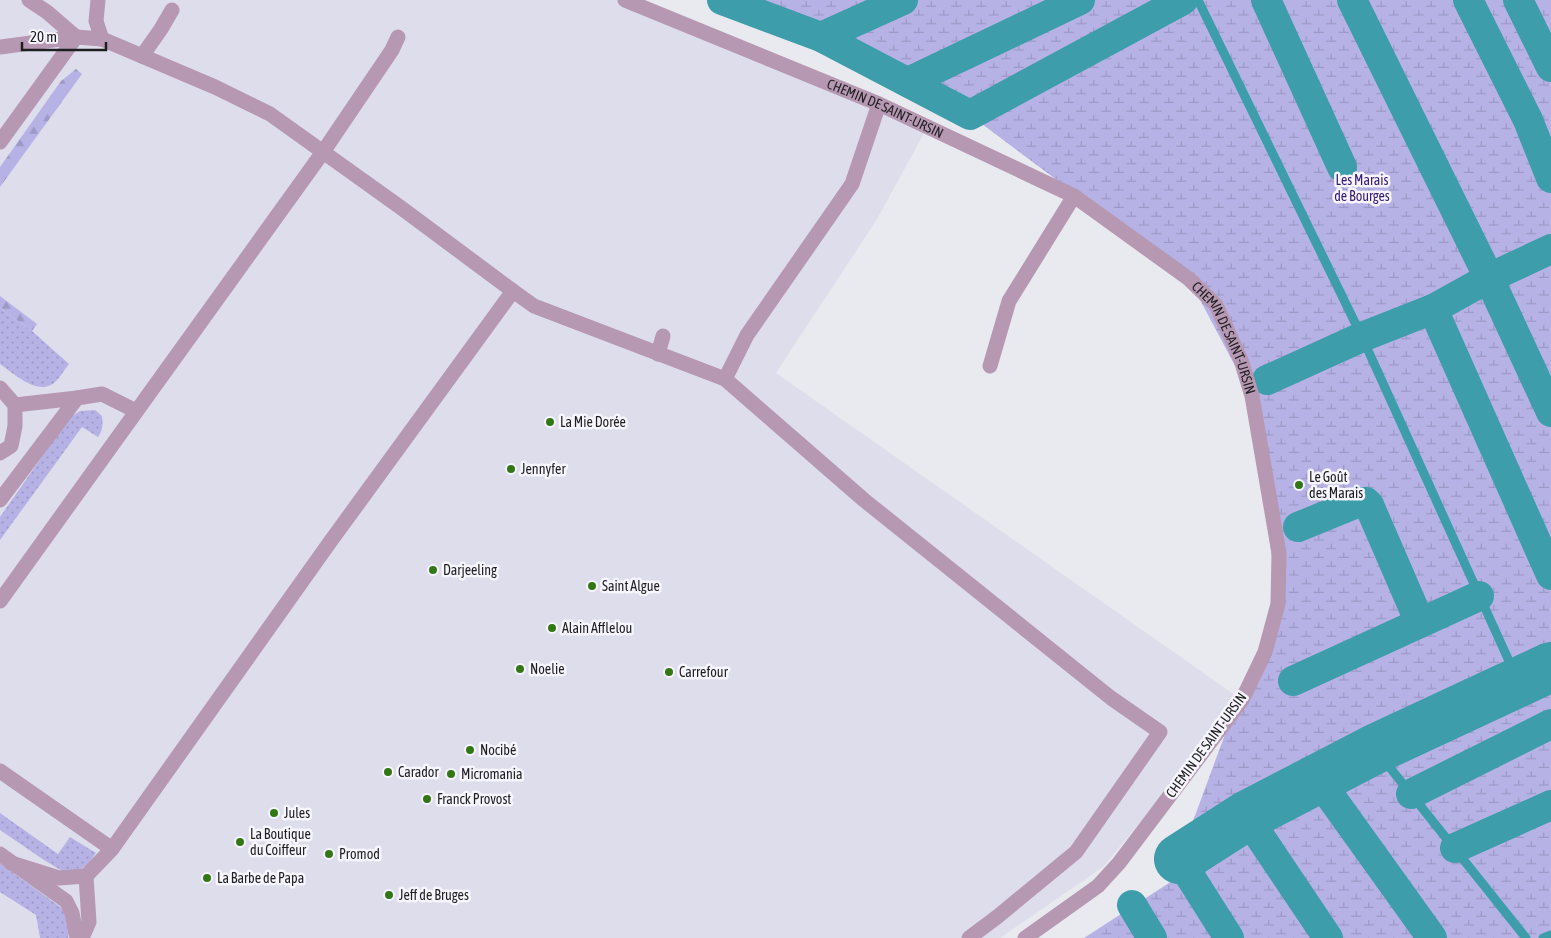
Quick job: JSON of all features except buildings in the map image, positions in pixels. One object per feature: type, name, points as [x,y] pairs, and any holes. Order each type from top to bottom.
[{"type":"street","points":[[29,0],[47,12],[76,37]]},
{"type":"street","points":[[98,0],[96,21],[102,39]]},
{"type":"street","name":"CHEMIN DE SAINT-URSIN","points":[[625,0],[879,104],[1074,196],[1189,279],[1216,305],[1241,360],[1252,396],[1279,553],[1278,604],[1265,652],[1242,700],[1118,863],[1098,886],[1025,938]]},
{"type":"street","points":[[142,56],[172,10]]},
{"type":"street","points":[[0,142],[76,37]]},
{"type":"street","points":[[0,47],[76,37],[102,39],[215,87],[270,114],[534,306],[725,379],[864,500],[1112,698],[1160,732],[1076,852],[969,938]]},
{"type":"street","points":[[0,601],[323,152],[392,50],[398,37]]},
{"type":"street","points":[[725,379],[747,335],[852,184],[879,104]]},
{"type":"street","points":[[990,366],[1009,301],[1074,196]]},
{"type":"street","points":[[6,858],[59,878],[86,876],[112,849],[330,542],[513,291]]},
{"type":"street","points":[[658,354],[663,336]]},
{"type":"street","points":[[0,388],[15,405],[15,426],[11,446],[0,453]]},
{"type":"street","points":[[15,405],[102,394],[136,411]]},
{"type":"street","points":[[0,500],[77,398]]},
{"type":"street","points":[[0,770],[112,849]]},
{"type":"street","points":[[6,858],[66,901],[72,913],[77,938]]},
{"type":"street","points":[[82,938],[89,922],[86,876]]},
{"type":"shaded area","points":[[0,0],[625,0],[928,126],[877,219],[776,373],[1242,700],[1103,867],[1000,938],[0,938]]},
{"type":"green space","name":"Les Marais de Bourges","points":[[706,0],[1551,0],[1551,938],[1084,938],[1297,800],[1179,859],[1234,710],[1278,604],[1251,396],[1189,279],[970,115]]},
{"type":"green space","points":[[76,69],[82,74],[0,187],[0,167],[61,81]]},
{"type":"green space","points":[[0,296],[37,324],[32,331],[0,308]]},
{"type":"green space","points":[[0,308],[32,331],[69,364],[54,383],[40,387],[33,385],[0,364]]},
{"type":"green space","points":[[95,410],[102,416],[102,427],[98,437],[82,427],[0,540],[0,517],[69,418],[80,411]]},
{"type":"green space","points":[[0,813],[58,854],[70,837],[96,853],[88,864],[80,870],[64,872],[0,830]]},
{"type":"green space","points":[[0,863],[59,906],[65,913],[68,921],[68,938],[40,938],[36,915],[0,892]]},
{"type":"waterway","points":[[722,0],[821,37],[970,115],[1183,0]]},
{"type":"waterway","points":[[821,37],[903,0]]},
{"type":"waterway","points":[[908,82],[1080,0]]},
{"type":"waterway","points":[[1198,0],[1362,337],[1519,683]]},
{"type":"waterway","points":[[1266,0],[1342,167]]},
{"type":"waterway","points":[[1352,0],[1489,278],[1551,412]]},
{"type":"waterway","points":[[1468,0],[1528,120],[1551,178]]},
{"type":"waterway","points":[[1518,0],[1551,67]]},
{"type":"waterway","points":[[1267,380],[1362,337],[1433,309],[1489,278],[1551,249]]},
{"type":"waterway","points":[[1433,309],[1551,575]]},
{"type":"waterway","points":[[1298,527],[1359,502],[1366,502],[1369,505],[1420,623]]},
{"type":"waterway","points":[[1293,681],[1479,596]]},
{"type":"waterway","points":[[1179,859],[1246,816],[1375,749],[1551,667]]},
{"type":"waterway","points":[[1411,794],[1551,724]]},
{"type":"waterway","points":[[1375,749],[1526,938]]},
{"type":"waterway","points":[[1318,779],[1432,938]]},
{"type":"waterway","points":[[1455,848],[1551,805]]},
{"type":"waterway","points":[[1246,816],[1328,938]]},
{"type":"waterway","points":[[1179,859],[1229,938]]},
{"type":"waterway","points":[[1132,905],[1152,938]]},
{"type":"waterway","points":[[1543,938],[1551,935]]},
{"type":"place","name":"La Mie Dorée","points":[[550,422]]},
{"type":"place","name":"Jennyfer","points":[[511,469]]},
{"type":"place","name":"Le Goût des Marais","points":[[1299,485]]},
{"type":"place","name":"Darjeeling","points":[[433,570]]},
{"type":"place","name":"Saint Algue","points":[[592,586]]},
{"type":"place","name":"Alain Afflelou","points":[[552,628]]},
{"type":"place","name":"Noelie","points":[[520,669]]},
{"type":"place","name":"Carrefour","points":[[669,672]]},
{"type":"place","name":"Nocibé","points":[[470,750]]},
{"type":"place","name":"Carador","points":[[388,772]]},
{"type":"place","name":"Micromania","points":[[451,774]]},
{"type":"place","name":"Franck Provost","points":[[427,799]]},
{"type":"place","name":"Jules","points":[[274,813]]},
{"type":"place","name":"La Boutique du Coiffeur","points":[[240,842]]},
{"type":"place","name":"Promod","points":[[329,854]]},
{"type":"place","name":"La Barbe de Papa","points":[[207,878]]},
{"type":"place","name":"Jeff de Bruges","points":[[389,895]]}]
